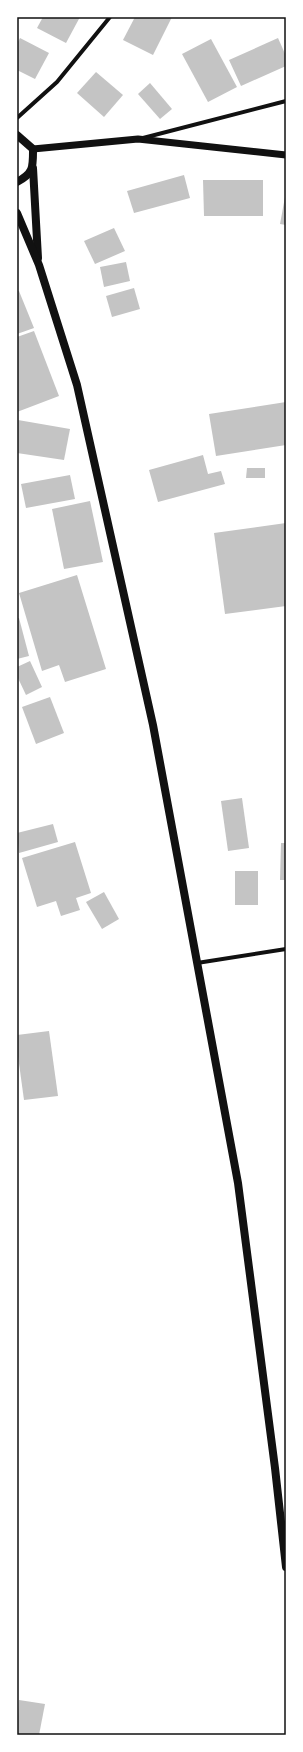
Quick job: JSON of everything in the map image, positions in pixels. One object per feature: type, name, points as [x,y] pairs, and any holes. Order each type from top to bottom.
[{"type":"main road","points":[[17,135],[32,149],[39,265]]},
{"type":"main road","points":[[17,182],[26,177],[33,168]]},
{"type":"main road","points":[[17,213],[39,265],[80,400],[153,725],[238,1183],[275,1468],[286,1567]]},
{"type":"street","points":[[17,118],[57,82],[110,17]]},
{"type":"street","points":[[32,149],[138,139],[286,101]]},
{"type":"street","points":[[138,139],[286,154]]},
{"type":"street","points":[[197,963],[286,949]]},
{"type":"building","points":[[43,17],[80,17],[66,43],[37,28]]},
{"type":"building","points":[[135,17],[172,17],[153,55],[123,40]]},
{"type":"building","points":[[20,38],[49,53],[35,79],[17,70],[17,44]]},
{"type":"building","points":[[278,38],[286,56],[286,66],[241,86],[229,60]]},
{"type":"building","points":[[211,39],[237,87],[208,102],[182,54]]},
{"type":"building","points":[[96,72],[123,95],[104,117],[77,93]]},
{"type":"building","points":[[150,83],[172,109],[160,119],[138,94]]},
{"type":"building","points":[[184,175],[190,198],[134,213],[127,191]]},
{"type":"building","points":[[203,180],[263,180],[263,216],[204,216]]},
{"type":"building","points":[[286,197],[286,225],[280,224]]},
{"type":"building","points":[[114,228],[125,251],[95,264],[84,241]]},
{"type":"building","points":[[126,262],[130,281],[104,287],[100,267]]},
{"type":"building","points":[[134,288],[140,309],[112,317],[106,296]]},
{"type":"building","points":[[17,291],[19,291],[34,328],[17,334]]},
{"type":"building","points":[[34,331],[59,396],[17,412],[17,337]]},
{"type":"building","points":[[286,402],[286,445],[216,456],[209,414]]},
{"type":"building","points":[[18,420],[70,429],[64,460],[17,453]]},
{"type":"building","points":[[203,455],[208,474],[221,471],[225,484],[158,502],[149,470]]},
{"type":"building","points":[[247,468],[265,468],[265,478],[246,478]]},
{"type":"building","points":[[70,475],[75,499],[26,508],[21,484]]},
{"type":"building","points":[[90,501],[103,562],[64,569],[52,509]]},
{"type":"building","points":[[286,523],[286,606],[225,614],[214,533]]},
{"type":"building","points":[[77,575],[106,669],[65,682],[59,665],[42,671],[19,593]]},
{"type":"building","points":[[17,618],[19,618],[29,656],[17,659]]},
{"type":"building","points":[[30,661],[42,687],[26,695],[17,676],[17,667]]},
{"type":"building","points":[[50,697],[64,733],[36,744],[22,707]]},
{"type":"building","points":[[242,798],[249,848],[228,851],[221,801]]},
{"type":"building","points":[[53,824],[58,842],[19,853],[17,833]]},
{"type":"building","points":[[75,842],[91,893],[76,898],[80,910],[61,916],[56,901],[37,907],[22,858]]},
{"type":"building","points":[[281,843],[286,843],[286,880],[280,880]]},
{"type":"building","points":[[235,871],[258,871],[258,905],[235,905]]},
{"type":"building","points":[[104,892],[119,919],[102,929],[86,902]]},
{"type":"building","points":[[49,1031],[58,1096],[24,1100],[17,1049],[17,1035]]},
{"type":"building","points":[[19,1700],[45,1704],[39,1735],[17,1735]]}]
